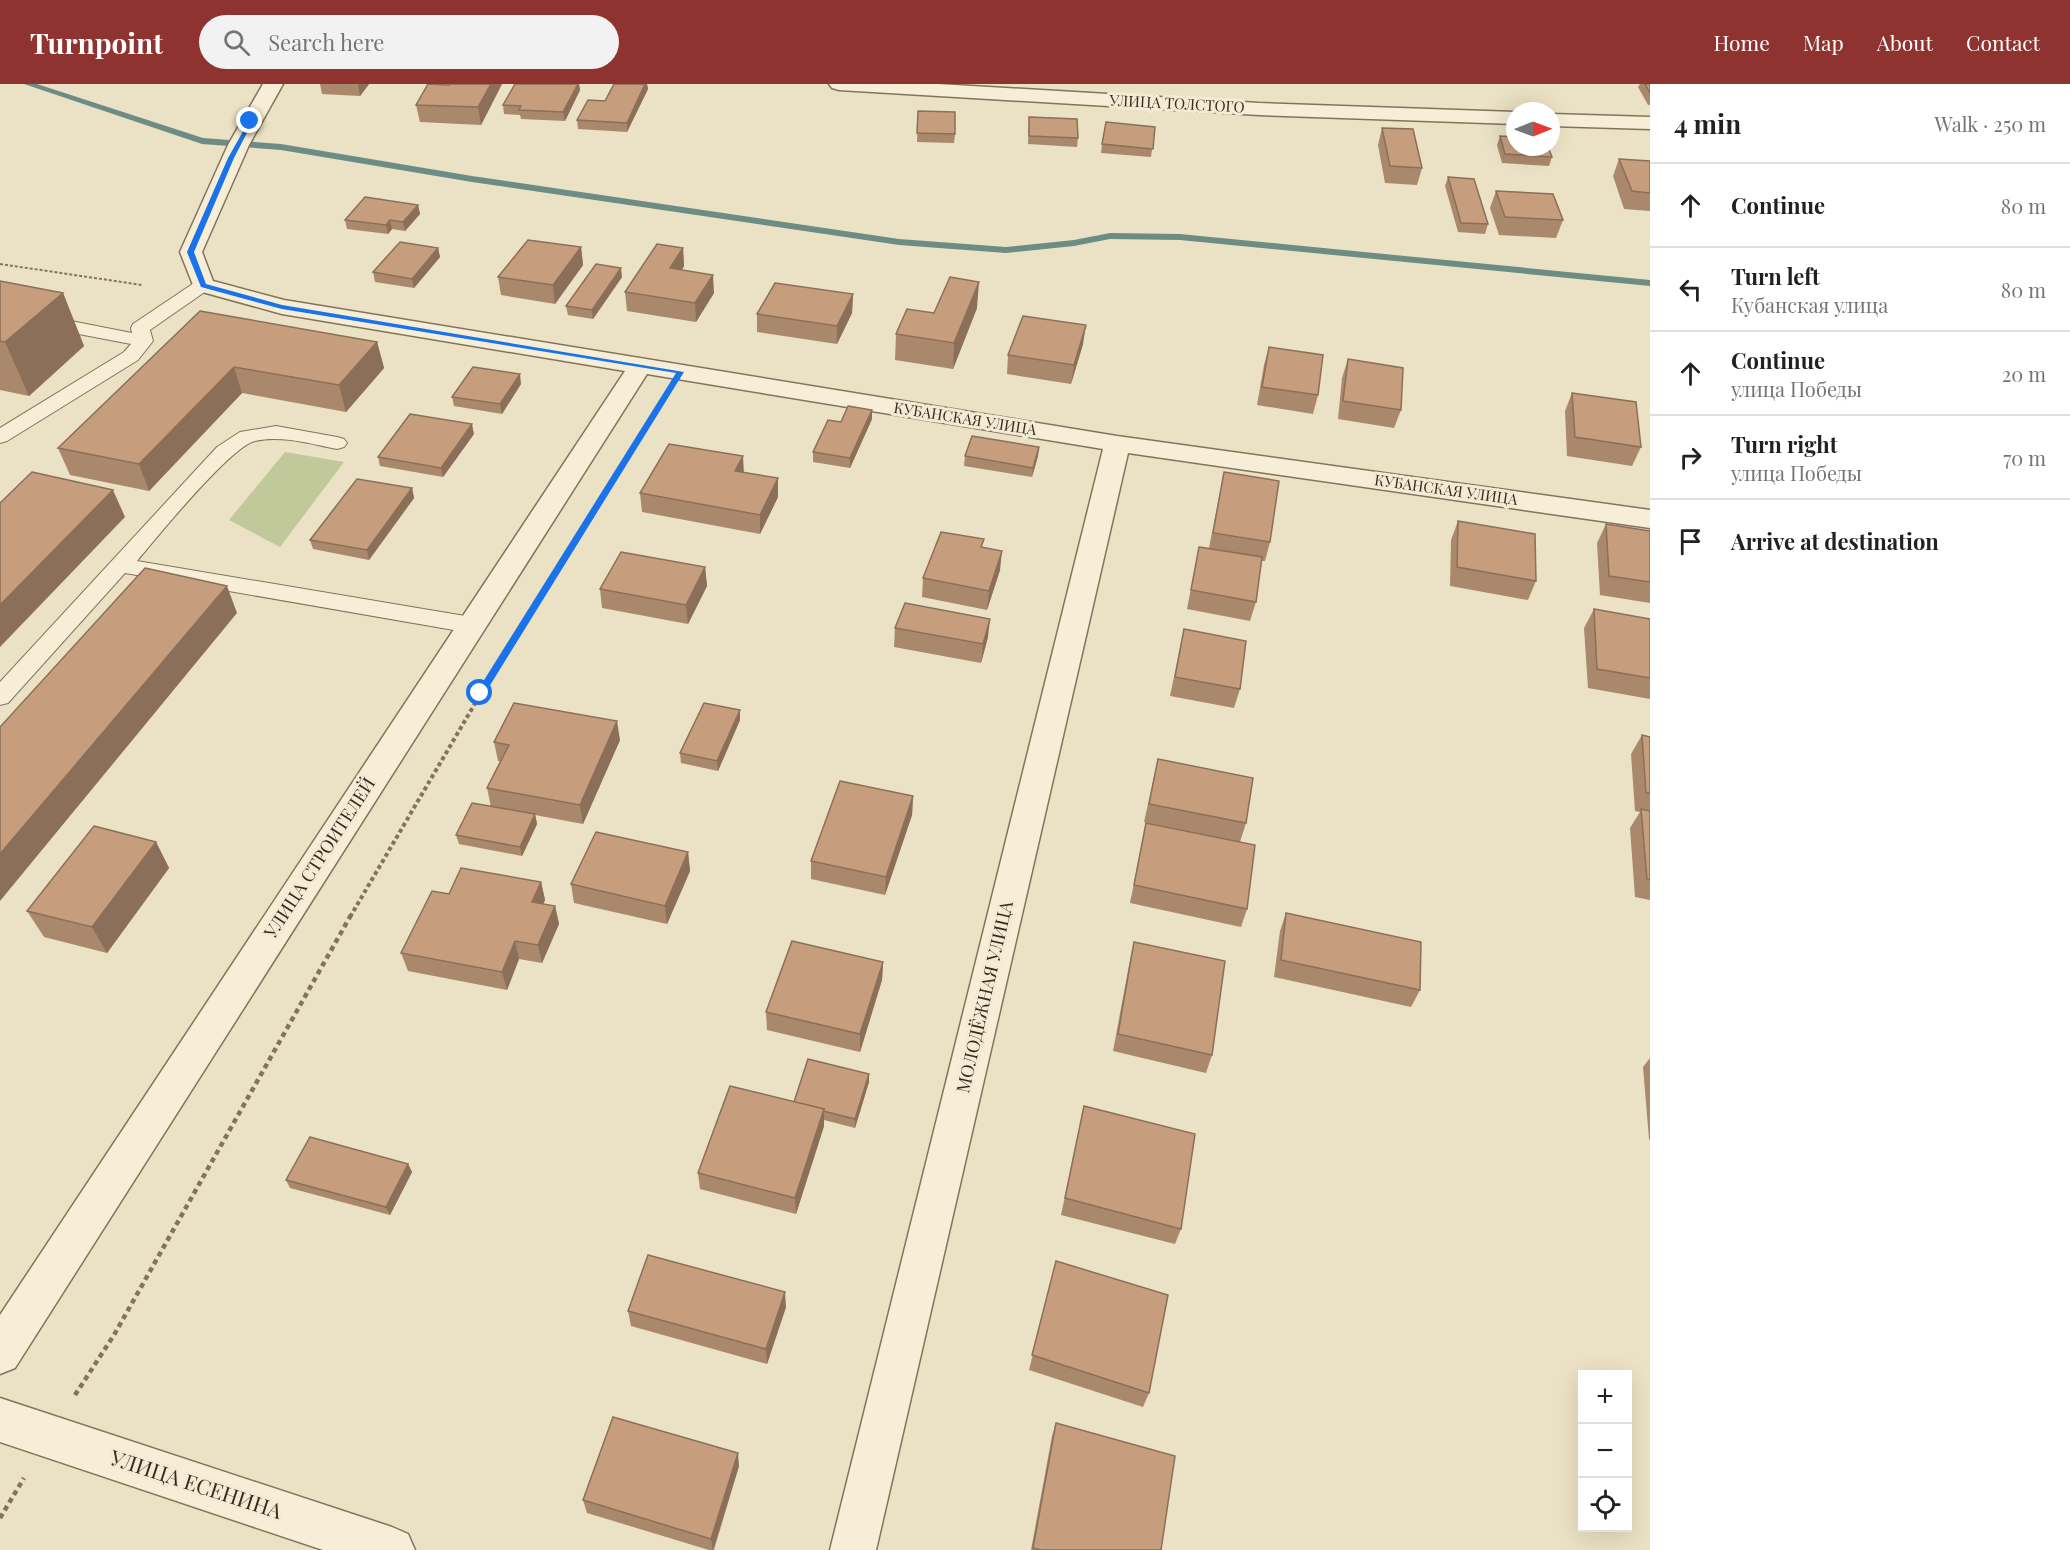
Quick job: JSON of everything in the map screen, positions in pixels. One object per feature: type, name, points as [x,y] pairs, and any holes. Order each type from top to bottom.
[{"type":"street","points":[[198,289],[191,252],[231,158],[273,84]]},
{"type":"street","name":"УЛИЦА ТОЛСТОГО","points":[[839,84],[1258,101],[1506,117]]},
{"type":"street","points":[[1560,120],[1650,123]]},
{"type":"street","name":"КУБАНСКАЯ УЛИЦА","points":[[198,289],[282,307],[1117,444],[1650,519]]},
{"type":"street","name":"УЛИЦА СТРОИТЕЛЕЙ","points":[[0,1353],[641,365]]},
{"type":"street","name":"МОЛОДЁЖНАЯ УЛИЦА","points":[[853,1550],[1117,444]]},
{"type":"street","name":"УЛИЦА ЕСЕНИНА","points":[[0,1420],[392,1550]]},
{"type":"lane","points":[[144,342],[140,328],[198,289]]},
{"type":"lane","points":[[0,313],[144,342]]},
{"type":"lane","points":[[1,436],[131,357],[144,342]]},
{"type":"lane","points":[[0,697],[225,451],[247,436],[276,432],[337,443]]},
{"type":"lane","points":[[121,565],[471,625]]},
{"type":"path","points":[[0,264],[198,289]]},
{"type":"path","points":[[71,1401],[114,1335],[303,997],[499,663]]},
{"type":"path","points":[[0,1518],[29,1469]]},
{"type":"green space","points":[[285,452],[344,462],[280,547],[229,520]]},
{"type":"building","points":[[428,84],[491,84],[478,107],[416,105]]},
{"type":"building","points":[[515,84],[578,84],[563,112],[519,110],[521,106],[503,105]]},
{"type":"building","points":[[614,84],[645,84],[627,123],[577,120],[588,100],[605,101]]},
{"type":"building","points":[[918,111],[955,112],[955,134],[917,133]]},
{"type":"building","points":[[1029,117],[1077,119],[1078,138],[1029,136]]},
{"type":"building","points":[[1106,122],[1155,127],[1153,149],[1102,144]]},
{"type":"building","points":[[1382,128],[1413,129],[1422,168],[1390,166]]},
{"type":"building","points":[[1500,136],[1506,136],[1505,154]]},
{"type":"building","points":[[1619,159],[1650,161],[1650,193],[1632,191]]},
{"type":"building","points":[[1448,177],[1474,179],[1488,224],[1461,223]]},
{"type":"building","points":[[1496,191],[1553,194],[1563,220],[1505,217]]},
{"type":"building","points":[[365,197],[418,205],[403,222],[390,220],[386,225],[345,220]]},
{"type":"building","points":[[528,240],[581,247],[553,285],[498,277]]},
{"type":"building","points":[[400,242],[438,248],[412,279],[373,272]]},
{"type":"building","points":[[657,244],[683,248],[670,268],[713,275],[695,303],[625,292]]},
{"type":"building","points":[[596,264],[621,268],[592,310],[566,306]]},
{"type":"building","points":[[950,277],[979,282],[954,343],[896,334],[907,309],[934,313]]},
{"type":"building","points":[[0,281],[63,293],[5,342],[0,341]]},
{"type":"building","points":[[775,283],[853,294],[837,326],[757,314]]},
{"type":"building","points":[[200,311],[377,342],[339,385],[234,367],[139,464],[58,448]]},
{"type":"building","points":[[1023,316],[1086,325],[1074,365],[1008,355]]},
{"type":"building","points":[[1269,347],[1323,355],[1318,395],[1262,387]]},
{"type":"building","points":[[1348,359],[1403,368],[1401,410],[1343,401]]},
{"type":"building","points":[[473,367],[520,374],[500,404],[452,397]]},
{"type":"building","points":[[1572,393],[1636,402],[1641,447],[1575,437]]},
{"type":"building","points":[[848,406],[872,410],[850,458],[813,452],[828,420],[841,422]]},
{"type":"building","points":[[410,414],[472,424],[441,468],[378,457]]},
{"type":"building","points":[[972,436],[1039,447],[1033,468],[965,456]]},
{"type":"building","points":[[669,444],[743,456],[735,471],[778,478],[760,515],[640,493]]},
{"type":"building","points":[[32,472],[113,490],[0,605],[0,503]]},
{"type":"building","points":[[1224,472],[1279,481],[1270,542],[1213,533]]},
{"type":"building","points":[[357,479],[412,488],[367,550],[310,540]]},
{"type":"building","points":[[1458,521],[1535,534],[1536,581],[1457,567]]},
{"type":"building","points":[[1606,524],[1650,531],[1650,582],[1609,576]]},
{"type":"building","points":[[941,532],[984,539],[981,547],[1002,551],[989,591],[923,578]]},
{"type":"building","points":[[1199,547],[1262,557],[1256,602],[1191,590]]},
{"type":"building","points":[[621,552],[705,567],[686,605],[600,589]]},
{"type":"building","points":[[145,568],[227,586],[0,854],[0,727]]},
{"type":"building","points":[[905,603],[990,619],[983,644],[895,628]]},
{"type":"building","points":[[1594,609],[1650,619],[1650,678],[1597,669]]},
{"type":"building","points":[[1184,629],[1246,641],[1240,689],[1175,677]]},
{"type":"building","points":[[514,703],[617,721],[580,805],[487,788],[509,745],[494,742]]},
{"type":"building","points":[[704,703],[740,710],[717,761],[680,753]]},
{"type":"building","points":[[1642,735],[1650,737],[1650,793],[1646,793]]},
{"type":"building","points":[[1158,759],[1253,778],[1246,823],[1149,804]]},
{"type":"building","points":[[840,781],[913,796],[886,877],[811,861]]},
{"type":"building","points":[[472,803],[535,814],[520,847],[456,835]]},
{"type":"building","points":[[1641,809],[1650,811],[1650,880],[1647,879]]},
{"type":"building","points":[[1146,823],[1255,845],[1247,909],[1134,885]]},
{"type":"building","points":[[94,826],[156,842],[92,927],[27,911]]},
{"type":"building","points":[[596,832],[688,852],[665,906],[571,884]]},
{"type":"building","points":[[461,868],[541,882],[532,902],[555,906],[538,945],[515,941],[502,972],[401,953],[432,891],[449,894]]},
{"type":"building","points":[[1286,913],[1421,942],[1420,990],[1281,960]]},
{"type":"building","points":[[792,941],[883,962],[860,1034],[766,1012]]},
{"type":"building","points":[[1134,942],[1225,961],[1212,1055],[1118,1034]]},
{"type":"building","points":[[808,1059],[869,1074],[855,1119],[794,1102]]},
{"type":"building","points":[[730,1086],[824,1109],[795,1198],[698,1173]]},
{"type":"building","points":[[1084,1106],[1195,1134],[1181,1229],[1065,1198]]},
{"type":"building","points":[[310,1137],[408,1164],[386,1207],[286,1180]]},
{"type":"building","points":[[648,1255],[785,1292],[766,1349],[628,1311]]},
{"type":"building","points":[[1056,1261],[1168,1295],[1149,1393],[1032,1355]]},
{"type":"building","points":[[613,1417],[738,1453],[711,1539],[583,1500]]},
{"type":"building","points":[[1056,1423],[1175,1456],[1161,1550],[1041,1550],[1033,1548]]},
{"type":"waterway","points":[[28,84],[202,141],[281,147],[472,179],[899,242],[1006,250],[1074,243],[1110,236],[1180,237],[1650,283]]},
{"type":"route","points":[[250,121],[231,158],[191,252],[203,285],[282,307],[681,372],[480,693]]}]
